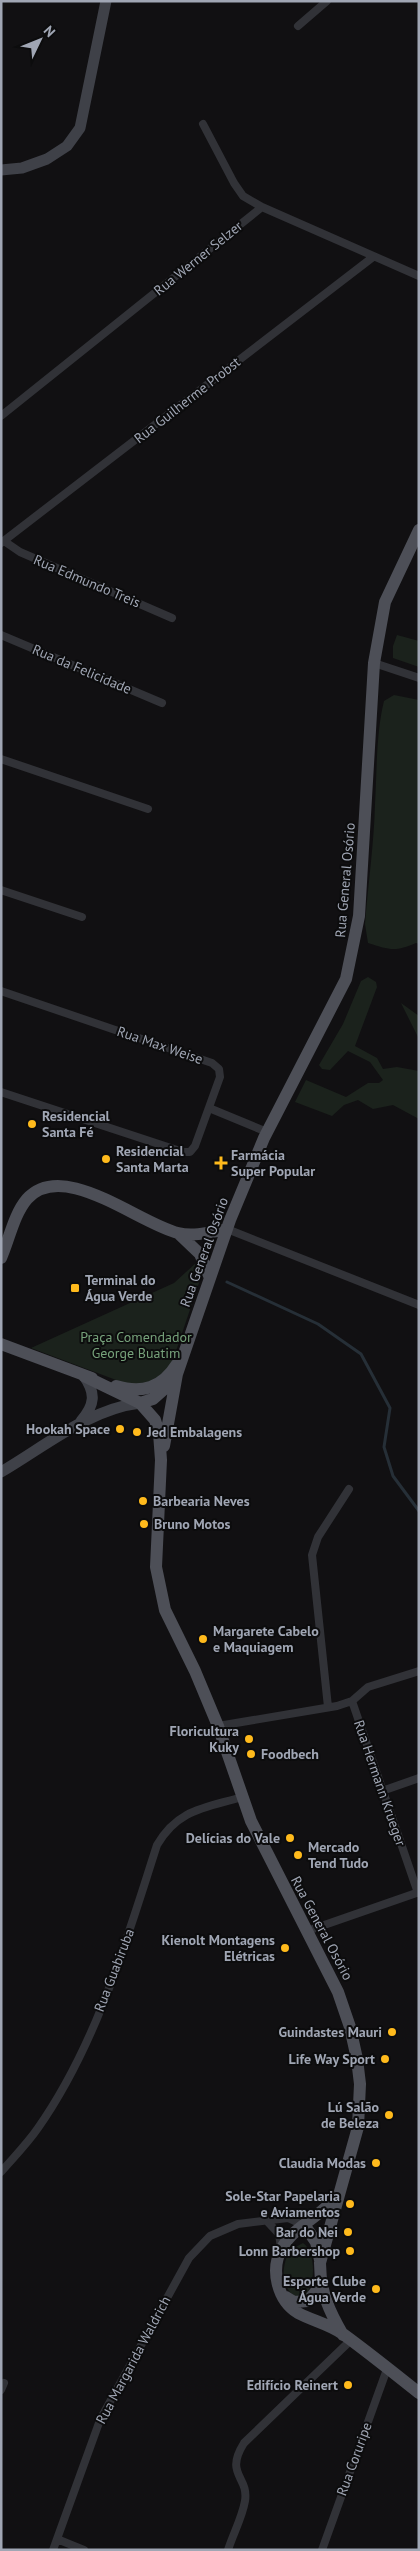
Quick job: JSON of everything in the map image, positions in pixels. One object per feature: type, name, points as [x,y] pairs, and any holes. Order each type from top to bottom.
[{"type":"main road","name":"Rua General Osório","points":[[161,1460],[183,1356],[227,1228],[267,1132],[346,979],[354,951],[360,916],[374,663],[385,602],[419,530]]},
{"type":"main road","points":[[1,1258],[22,1207],[36,1192],[54,1185],[76,1188],[178,1233],[200,1254],[210,1278]]},
{"type":"main road","points":[[178,1233],[200,1234],[227,1228]]},
{"type":"main road","points":[[1,1344],[84,1376]]},
{"type":"main road","name":"Rua General Osório","points":[[84,1376],[124,1388],[148,1389],[166,1379],[183,1356]]},
{"type":"main road","points":[[140,1403],[160,1394],[178,1374]]},
{"type":"main road","name":"Rua General Osório","points":[[84,1376],[140,1403],[155,1420],[159,1433],[161,1460],[156,1568],[165,1610],[195,1671],[218,1726],[242,1797],[269,1860],[338,1992],[358,2059],[360,2107],[358,2127],[342,2190],[320,2263],[321,2285],[332,2317],[347,2338]]},
{"type":"main road","name":"Rua General Osório","points":[[342,2190],[326,2209],[292,2236],[282,2249],[275,2271],[281,2292],[297,2312],[347,2338],[419,2393]]},
{"type":"main road","points":[[305,2226],[313,2237],[320,2263]]},
{"type":"main road","points":[[292,2236],[313,2237]]},
{"type":"main road","points":[[281,2292],[294,2302],[300,2303],[308,2301],[321,2285]]},
{"type":"street","points":[[1,170],[22,168],[48,159],[67,146],[80,128],[106,1]]},
{"type":"street","points":[[298,26],[327,1]]},
{"type":"street","points":[[203,124],[234,183],[243,196],[262,207],[419,276]]},
{"type":"street","name":"Rua Werner Selzer","points":[[1,416],[262,207]]},
{"type":"street","name":"Rua Guilherme Probst","points":[[3,542],[373,257]]},
{"type":"street","name":"Rua Edmundo Treis","points":[[3,542],[20,552],[172,618]]},
{"type":"street","name":"Rua da Felicidade","points":[[1,635],[162,703]]},
{"type":"street","points":[[374,663],[419,678]]},
{"type":"street","points":[[1,759],[148,809]]},
{"type":"street","points":[[1,890],[82,917]]},
{"type":"street","name":"Rua Max Weise","points":[[1,991],[212,1063],[219,1069],[220,1077],[195,1146],[190,1152],[183,1152],[1,1092]]},
{"type":"street","points":[[209,1108],[267,1132]]},
{"type":"street","points":[[227,1228],[419,1305]]},
{"type":"street","points":[[79,1425],[90,1411],[94,1399],[92,1387],[84,1376]]},
{"type":"street","points":[[1,1472],[79,1425],[114,1408],[140,1403]]},
{"type":"street","points":[[328,1707],[312,1555],[318,1537],[349,1490]]},
{"type":"street","points":[[218,1726],[352,1701],[368,1687],[419,1671]]},
{"type":"street","name":"Rua Hermann Krueger","points":[[352,1701],[418,1892]]},
{"type":"street","points":[[382,1791],[419,1778]]},
{"type":"street","name":"Rua Guabiruba","points":[[1,2172],[37,2129],[60,2093],[80,2052],[108,1991],[158,1845],[166,1830],[183,1816],[242,1797]]},
{"type":"street","points":[[307,1931],[418,1892]]},
{"type":"street","name":"Rua Margarida Waldrich","points":[[52,2550],[100,2420],[189,2258],[210,2236],[238,2224],[288,2218],[305,2226]]},
{"type":"street","points":[[266,2220],[279,2234],[282,2249]]},
{"type":"street","points":[[228,2550],[245,2500],[244,2491],[236,2472],[235,2462],[238,2453],[244,2443],[347,2338]]},
{"type":"street","name":"Rua Coruripe","points":[[322,2550],[387,2369]]},
{"type":"street","points":[[56,2538],[84,2550]]},
{"type":"green space","points":[[397,635],[419,641],[419,667],[393,658],[393,646]]},
{"type":"green space","points":[[394,695],[419,700],[419,944],[416,943],[397,949],[368,943],[365,924],[381,713],[384,701]]},
{"type":"green space","points":[[368,977],[376,982],[377,987],[355,1046],[377,1058],[383,1069],[397,1067],[419,1071],[419,1119],[393,1105],[373,1109],[358,1100],[344,1105],[332,1116],[295,1102],[306,1080],[346,1097],[368,1083],[379,1083],[383,1080],[370,1062],[348,1051],[330,1070],[322,1069],[319,1065],[343,1024],[361,981]]},
{"type":"green space","points":[[401,1003],[419,1016],[419,1039]]},
{"type":"green space","name":"Praça Comendador George Buatim","points":[[197,1262],[201,1277],[171,1366],[151,1383],[132,1386],[31,1348],[174,1283]]},
{"type":"green space","points":[[303,2243],[310,2253],[313,2276],[309,2291],[305,2296],[294,2296],[289,2291],[284,2280],[285,2262],[290,2250]]},
{"type":"waterway","points":[[227,1282],[318,1324],[361,1354],[390,1408],[384,1447],[393,1476],[419,1511]]},
{"type":"place","name":"Residencial Santa Fé","points":[[32,1124]]},
{"type":"place","name":"Residencial Santa Marta","points":[[106,1159]]},
{"type":"place","name":"Farmácia Super Popular","points":[[221,1163]]},
{"type":"place","name":"Terminal do Água Verde","points":[[75,1288]]},
{"type":"place","name":"Hookah Space","points":[[120,1429]]},
{"type":"place","name":"Jed Embalagens","points":[[137,1432]]},
{"type":"place","name":"Barbearia Neves","points":[[143,1501]]},
{"type":"place","name":"Bruno Motos","points":[[144,1524]]},
{"type":"place","name":"Margarete Cabelo e Maquiagem","points":[[203,1639]]},
{"type":"place","name":"Floricultura Kuky","points":[[249,1739]]},
{"type":"place","name":"Foodbech","points":[[251,1754]]},
{"type":"place","name":"Delícias do Vale","points":[[290,1838]]},
{"type":"place","name":"Mercado Tend Tudo","points":[[298,1855]]},
{"type":"place","name":"Kienolt Montagens Elétricas","points":[[285,1948]]},
{"type":"place","name":"Guindastes Mauri","points":[[392,2032]]},
{"type":"place","name":"Life Way Sport","points":[[385,2059]]},
{"type":"place","name":"Lú Salão de Beleza","points":[[389,2115]]},
{"type":"place","name":"Claudia Modas","points":[[376,2163]]},
{"type":"place","name":"Sole-Star Papelaria e Aviamentos","points":[[350,2204]]},
{"type":"place","name":"Bar do Nei","points":[[348,2232]]},
{"type":"place","name":"Lonn Barbershop","points":[[350,2251]]},
{"type":"place","name":"Esporte Clube Água Verde","points":[[376,2289]]},
{"type":"place","name":"Edifício Reinert","points":[[348,2385]]}]
